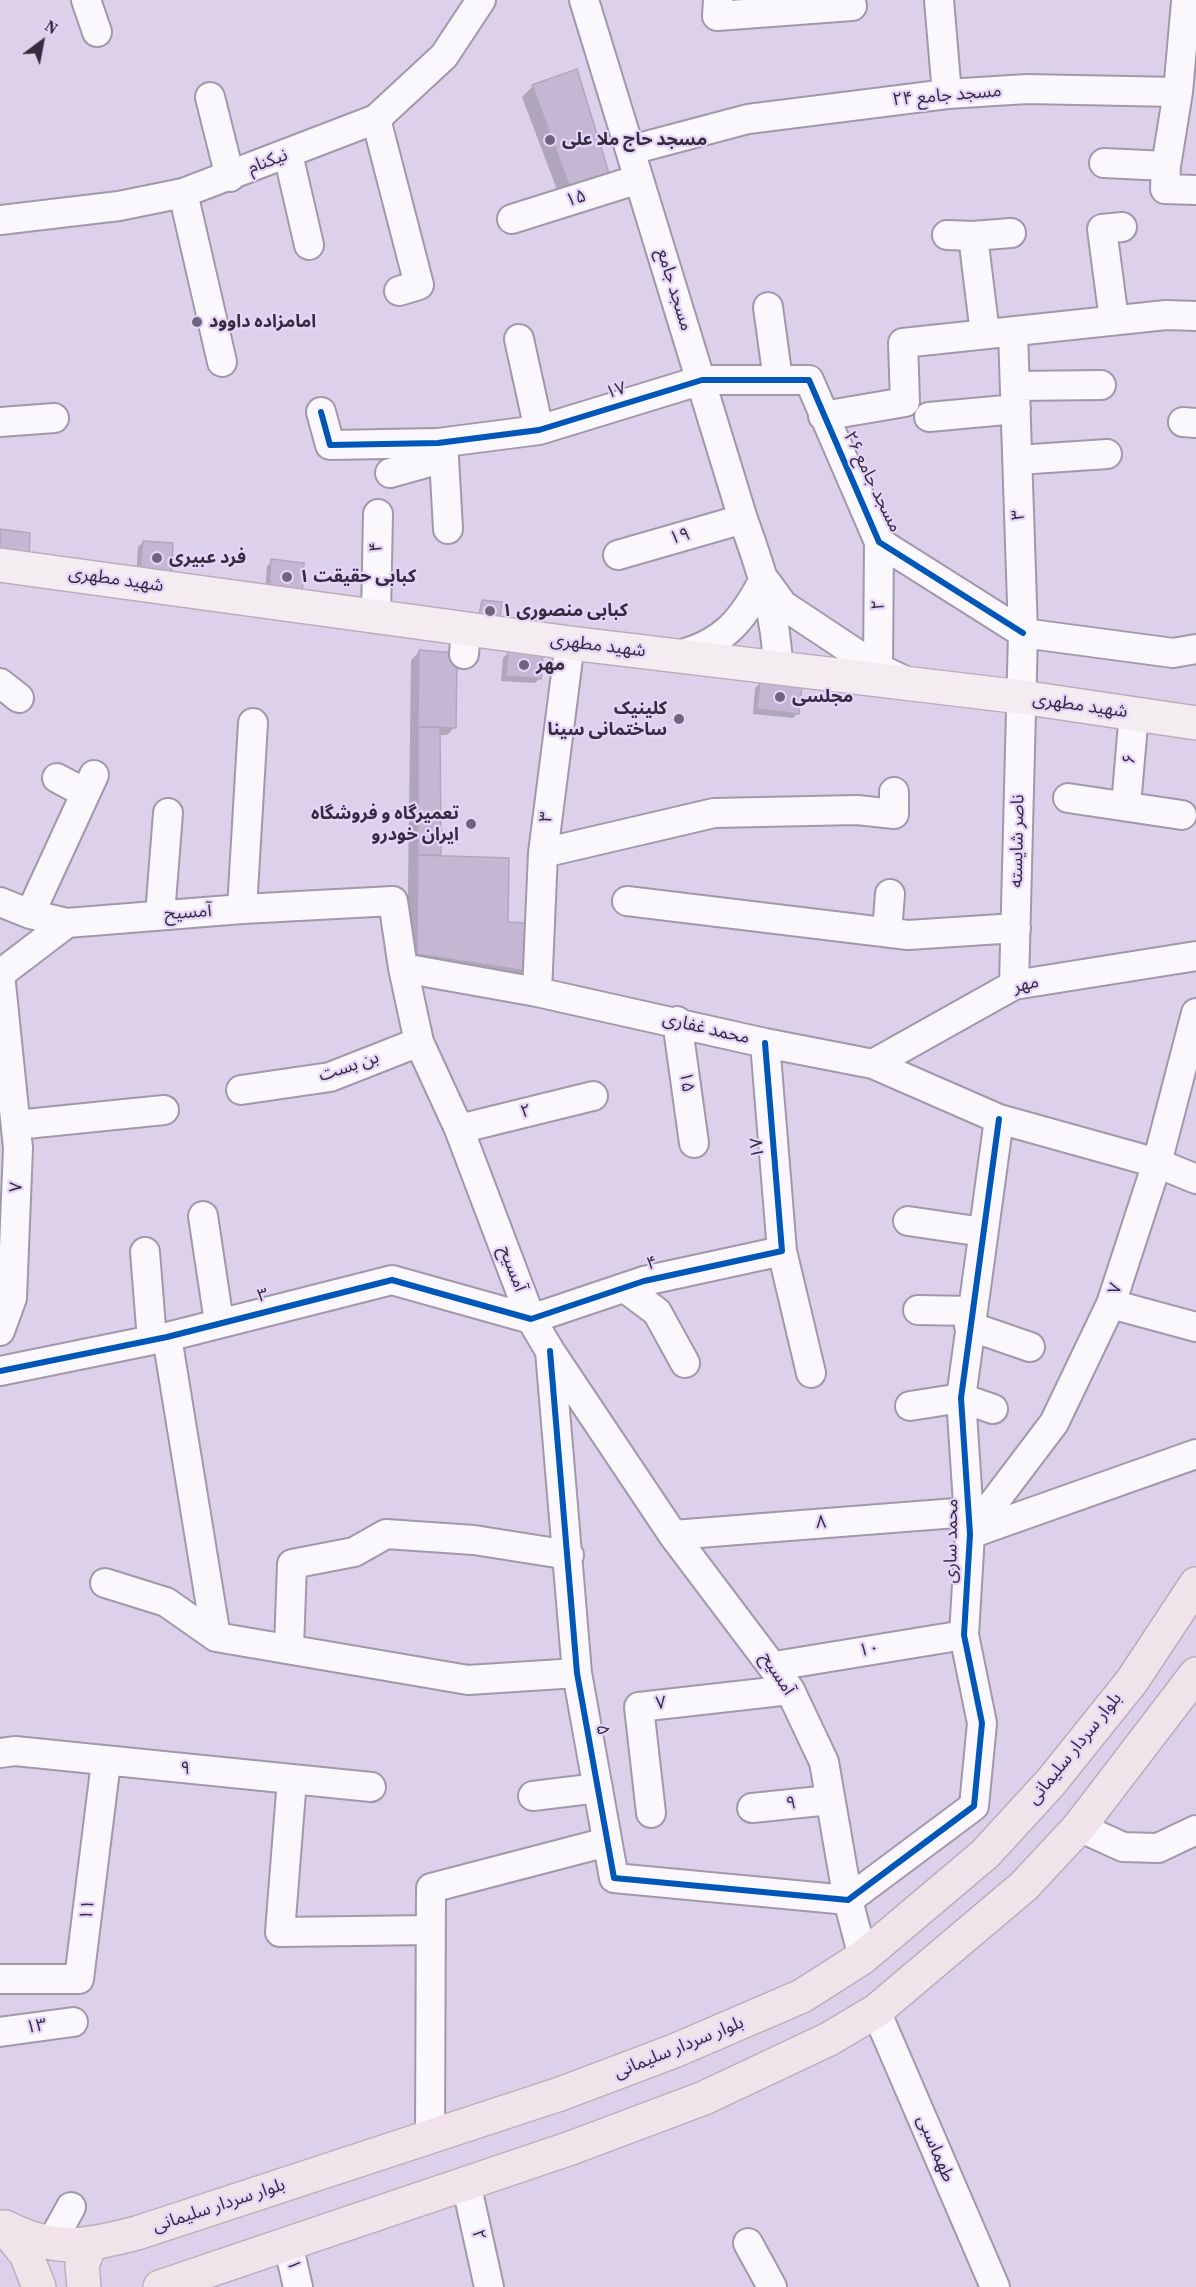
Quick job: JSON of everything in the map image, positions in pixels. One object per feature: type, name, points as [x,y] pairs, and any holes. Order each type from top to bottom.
[{"type":"highway","name":"بلوار سردار سلیمانی","points":[[3,2226],[28,2239],[51,2245],[90,2245],[137,2233],[560,2094],[674,2051],[802,1996],[863,1957],[985,1854],[1051,1782],[1132,1681],[1196,1584]]},
{"type":"highway","points":[[160,2287],[466,2183],[704,2098],[829,2039],[876,2011],[1024,1886],[1079,1827],[1196,1674]]},
{"type":"highway","points":[[3,2226],[26,2254],[39,2287]]},
{"type":"highway","points":[[84,2287],[82,2265],[90,2245]]},
{"type":"main road","name":"شهید مطهری","points":[[0,565],[376,616],[465,641],[527,645],[570,643],[679,656],[779,674],[915,685],[1196,723]]},
{"type":"street","points":[[86,0],[97,32]]},
{"type":"street","name":"نیکنام","points":[[0,220],[119,206],[183,193],[230,177],[376,119],[444,56],[481,0]]},
{"type":"street","name":"مسجد جامع","points":[[584,0],[743,519],[764,579]]},
{"type":"street","points":[[718,0],[717,16],[852,6]]},
{"type":"street","points":[[939,0],[947,94]]},
{"type":"street","points":[[1187,2],[1165,189],[1196,190]]},
{"type":"street","name":"۲۴ مسجد جامع","points":[[631,150],[748,119],[947,94],[1027,89],[1178,92]]},
{"type":"street","points":[[210,97],[230,177]]},
{"type":"street","points":[[376,119],[419,285],[399,291]]},
{"type":"street","points":[[288,154],[309,244]]},
{"type":"street","points":[[1104,163],[1166,166]]},
{"type":"street","name":"۱۵","points":[[512,219],[639,179]]},
{"type":"street","points":[[183,193],[222,362]]},
{"type":"street","points":[[1114,320],[1102,229],[1122,227]]},
{"type":"street","points":[[985,334],[960,236],[1011,233]]},
{"type":"street","points":[[768,307],[778,380]]},
{"type":"street","points":[[824,416],[905,402],[903,343],[1166,315],[1196,316]]},
{"type":"street","name":"۳","points":[[1013,332],[1023,633],[1021,698]]},
{"type":"street","points":[[519,339],[539,430]]},
{"type":"street","name":"۲۶ مسجد جامع","points":[[702,380],[809,380],[879,542],[1023,633]]},
{"type":"street","name":"۱۷","points":[[441,450],[539,430],[702,380]]},
{"type":"street","points":[[929,417],[1015,398],[1101,385]]},
{"type":"street","points":[[321,412],[330,445],[441,450]]},
{"type":"street","points":[[0,422],[54,418]]},
{"type":"street","points":[[390,473],[441,450]]},
{"type":"street","points":[[441,450],[448,529]]},
{"type":"street","points":[[1017,460],[1107,454]]},
{"type":"street","name":"۴","points":[[376,616],[378,513]]},
{"type":"street","name":"۱۹","points":[[618,555],[743,519]]},
{"type":"street","name":"۲","points":[[878,668],[879,542]]},
{"type":"street","points":[[679,656],[704,648],[726,634],[748,610],[764,579]]},
{"type":"street","points":[[764,579],[783,605],[878,668],[915,685]]},
{"type":"street","points":[[764,579],[777,636],[779,674]]},
{"type":"street","points":[[1023,633],[1173,653],[1196,649]]},
{"type":"street","name":"۳","points":[[537,992],[543,853],[570,643]]},
{"type":"street","name":"ناصر شایسته","points":[[1014,985],[1021,698]]},
{"type":"street","name":"۶","points":[[1126,805],[1134,713]]},
{"type":"street","points":[[242,909],[253,723]]},
{"type":"street","points":[[30,914],[89,784],[57,778]]},
{"type":"street","points":[[543,853],[714,813],[857,810],[894,814],[894,792]]},
{"type":"street","points":[[1068,798],[1182,815]]},
{"type":"street","points":[[160,915],[168,813]]},
{"type":"street","points":[[887,932],[890,894]]},
{"type":"street","name":"آمسیح","points":[[0,902],[30,914],[67,923],[242,909],[393,901],[403,968],[419,1042],[459,1129],[531,1319],[673,1534],[790,1690],[824,1762],[848,1900],[863,1957]]},
{"type":"street","points":[[627,901],[908,935],[1016,928]]},
{"type":"street","points":[[0,974],[67,923]]},
{"type":"street","name":"مهر","points":[[873,1064],[1014,985],[1196,956]]},
{"type":"street","name":"محمد غفاری","points":[[403,968],[537,992],[677,1021],[765,1043],[873,1064],[999,1119],[1156,1163],[1196,1179]]},
{"type":"street","name":"۷","points":[[0,974],[12,1141],[12,1298],[0,1331]]},
{"type":"street","name":"۷","points":[[970,1523],[1054,1423],[1111,1304],[1156,1163],[1196,1013]]},
{"type":"street","name":"۱۵","points":[[677,1021],[694,1143]]},
{"type":"street","name":"بن بست","points":[[240,1090],[330,1077],[419,1042]]},
{"type":"street","name":"۱۷","points":[[765,1043],[782,1251],[811,1374]]},
{"type":"street","name":"۲","points":[[459,1129],[593,1096]]},
{"type":"street","points":[[12,1141],[164,1110]]},
{"type":"street","name":"محمد ساری","points":[[848,1900],[974,1806],[982,1723],[964,1635],[970,1523],[961,1398],[999,1119]]},
{"type":"street","points":[[203,1216],[219,1322]]},
{"type":"street","points":[[908,1221],[983,1232]]},
{"type":"street","name":"۴","points":[[531,1319],[644,1281],[782,1251]]},
{"type":"street","points":[[145,1252],[216,1637]]},
{"type":"street","name":"۳","points":[[0,1371],[160,1338],[392,1280],[531,1319]]},
{"type":"street","points":[[625,1288],[657,1312],[685,1363]]},
{"type":"street","points":[[1111,1304],[1196,1327]]},
{"type":"street","points":[[918,1310],[970,1319],[1030,1347]]},
{"type":"street","name":"۵","points":[[550,1351],[569,1555],[577,1673],[614,1878],[848,1900]]},
{"type":"street","points":[[910,1406],[961,1398],[993,1409]]},
{"type":"street","name":"۸","points":[[673,1534],[970,1523],[1196,1454]]},
{"type":"street","points":[[289,1649],[292,1564],[354,1552],[386,1534],[474,1540],[569,1555]]},
{"type":"street","points":[[105,1583],[166,1602],[216,1637],[468,1680],[577,1673]]},
{"type":"street","name":"۱۰","points":[[774,1666],[964,1635]]},
{"type":"street","name":"۷","points":[[651,1813],[639,1707],[790,1690]]},
{"type":"street","name":"۹","points":[[0,1753],[15,1751],[371,1787]]},
{"type":"street","name":"۱۱","points":[[0,1979],[79,1979],[106,1762]]},
{"type":"street","points":[[292,1779],[280,1932],[430,1930]]},
{"type":"street","points":[[533,1796],[598,1788]]},
{"type":"street","name":"۹","points":[[752,1808],[830,1800]]},
{"type":"street","points":[[1079,1827],[1123,1847],[1158,1848],[1196,1830]]},
{"type":"street","points":[[430,2137],[431,1888],[607,1842]]},
{"type":"street","name":"طهماسبی","points":[[876,2011],[995,2287]]},
{"type":"street","name":"۱۳","points":[[0,2032],[72,2022]]},
{"type":"street","name":"۲","points":[[466,2183],[489,2287]]},
{"type":"street","points":[[51,2245],[71,2207]]},
{"type":"street","points":[[748,2243],[772,2287]]},
{"type":"street","name":"۱","points":[[288,2244],[298,2287]]},
{"type":"building","points":[[577,69],[611,180],[572,193],[532,85]]},
{"type":"building","points":[[0,529],[30,533],[29,558],[0,555]]},
{"type":"building","name":"فرد عبیری","points":[[143,541],[173,543],[171,577],[140,573]]},
{"type":"building","name":"کبابی حقیقت ۱","points":[[271,559],[304,563],[302,595],[269,591]]},
{"type":"building","name":"کبابی منصوری ۱","points":[[482,600],[502,602],[499,623],[478,620]]},
{"type":"building","points":[[419,650],[457,653],[456,728],[418,727]]},
{"type":"building","name":"مهر","points":[[508,651],[543,654],[541,679],[506,676]]},
{"type":"building","name":"مجلسی","points":[[760,681],[802,686],[799,714],[757,709]]},
{"type":"building","points":[[418,727],[440,727],[441,855],[418,855]]},
{"type":"building","points":[[418,855],[509,858],[508,922],[526,923],[527,971],[417,954]]},
{"type":"cycle path","points":[[321,412],[330,445],[438,443],[539,430],[702,380],[809,380],[879,542],[1023,633]]},
{"type":"cycle path","points":[[0,1371],[167,1337],[392,1280],[531,1319],[644,1281],[782,1251],[765,1043]]},
{"type":"cycle path","points":[[550,1351],[577,1673],[614,1878],[848,1900],[974,1806],[982,1723],[964,1635],[970,1534],[961,1398],[999,1119]]},
{"type":"place","name":"مسجد حاج ملا علی","points":[[550,140]]},
{"type":"place","name":"امامزاده داوود","points":[[197,322]]},
{"type":"place","name":"فرد عبیری","points":[[157,558]]},
{"type":"place","name":"کبابی حقیقت ۱","points":[[287,577]]},
{"type":"place","name":"کبابی منصوری ۱","points":[[490,611]]},
{"type":"place","name":"مهر","points":[[524,665]]},
{"type":"place","name":"مجلسی","points":[[780,697]]},
{"type":"place","name":"کلینیک ساختمانی سینا","points":[[679,719]]},
{"type":"place","name":"تعمیرگاه و فروشگاه ایران خودرو","points":[[471,824]]}]
